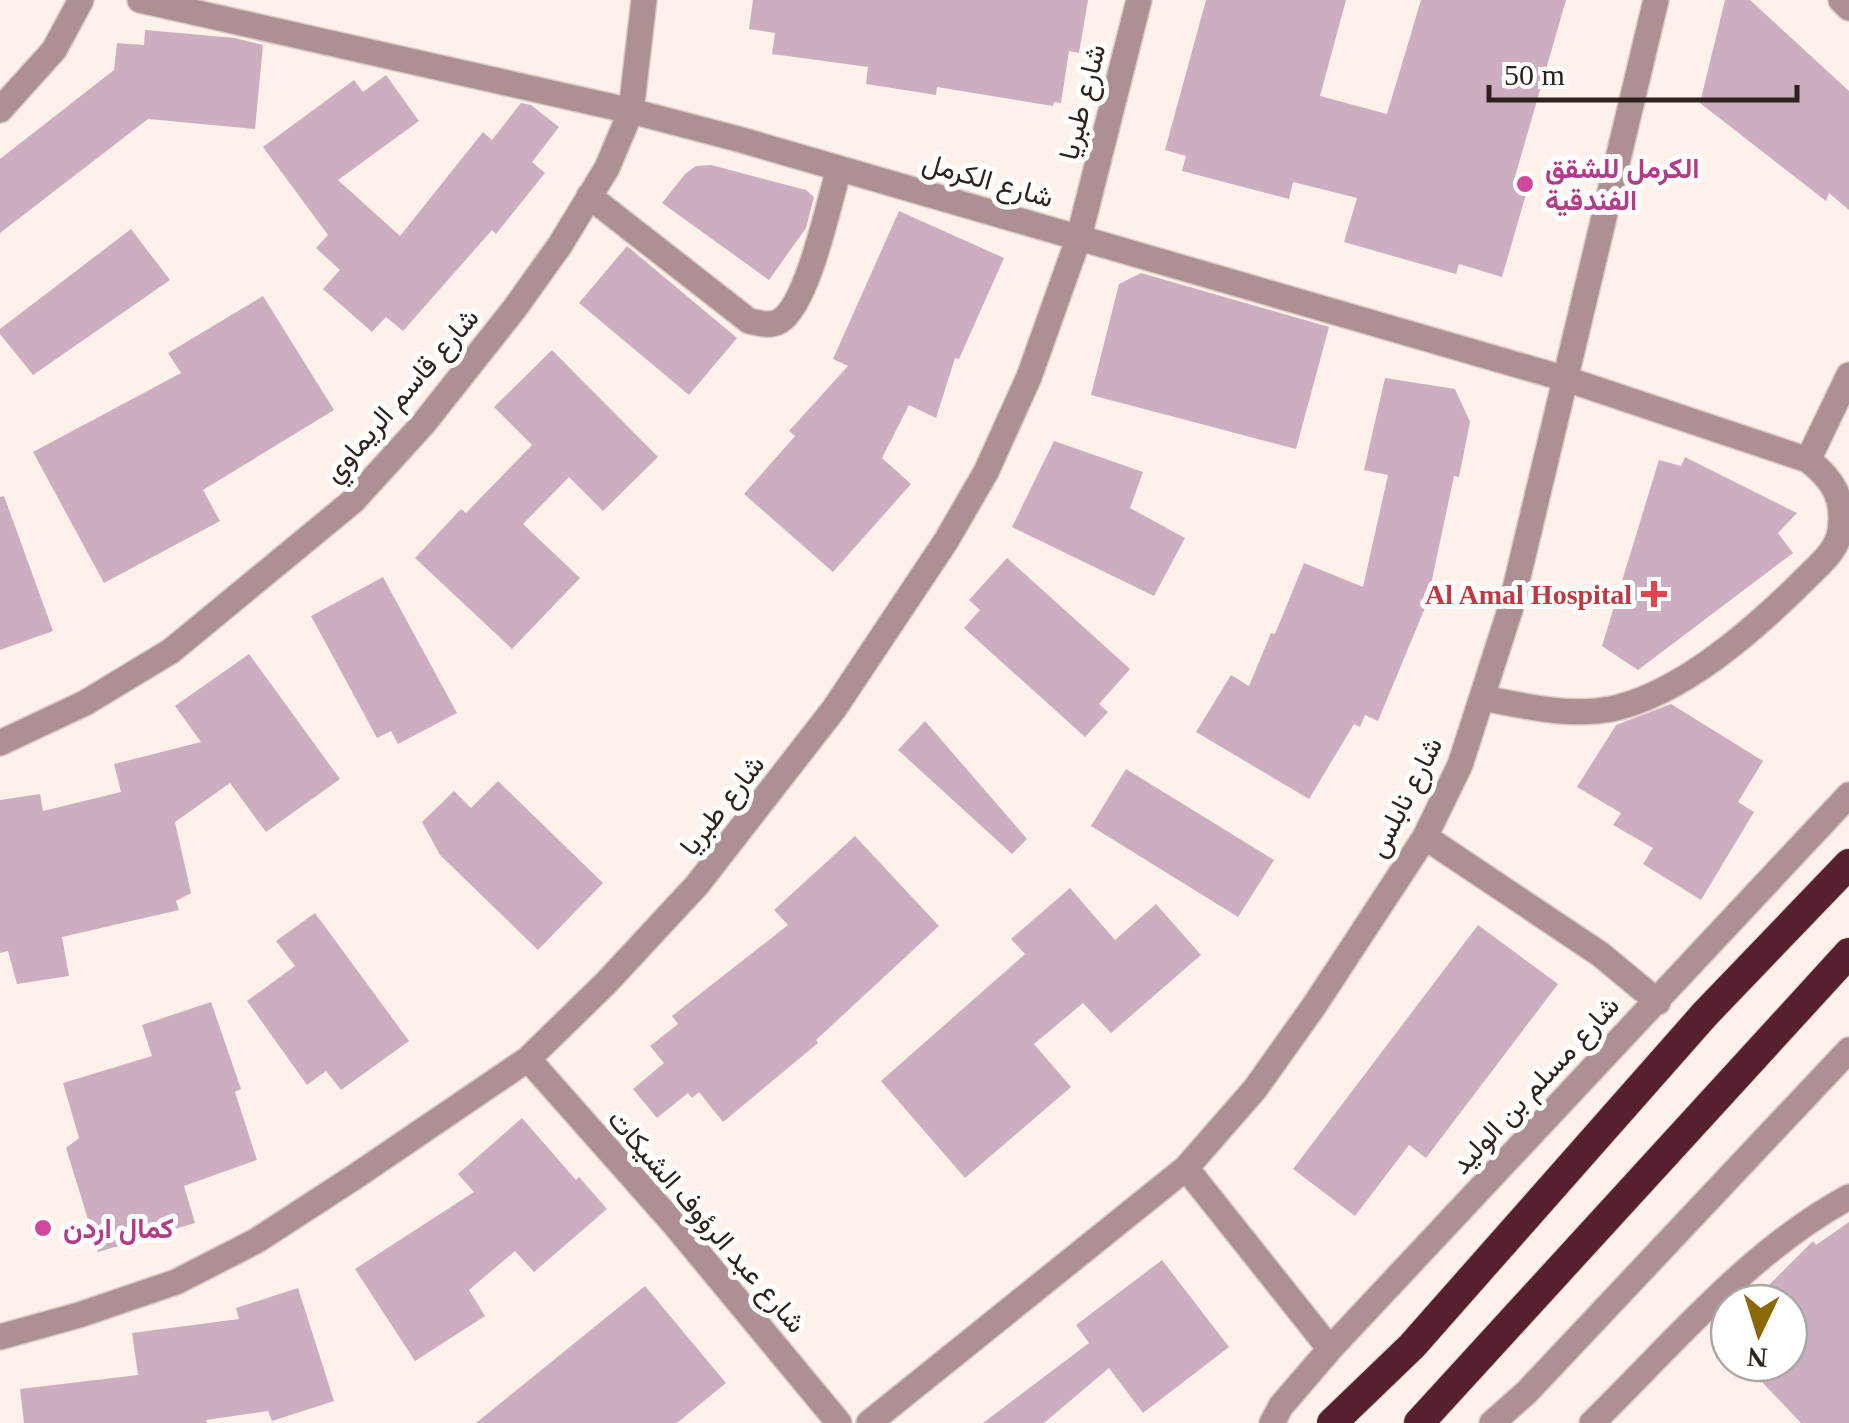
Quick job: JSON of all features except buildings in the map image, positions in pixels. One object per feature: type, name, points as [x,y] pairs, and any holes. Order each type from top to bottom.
[{"type":"highway","points":[[1332,1423],[1412,1346],[1705,1014],[1849,864]]},
{"type":"highway","points":[[1419,1423],[1849,953]]},
{"type":"street","points":[[0,110],[54,50],[81,0]]},
{"type":"street","name":"شارع الكرمل","points":[[140,0],[631,111],[1566,379],[1808,460]]},
{"type":"street","name":"شارع قاسم الريماوي","points":[[0,744],[85,702],[171,651],[353,501],[424,423],[515,308],[560,245],[607,168],[631,111],[644,0]]},
{"type":"street","name":"شارع طبريا","points":[[0,1337],[176,1282],[256,1241],[528,1059],[698,885],[844,694],[946,541],[986,472],[1029,377],[1079,237],[1138,0]]},
{"type":"street","name":"شارع نابلس","points":[[868,1423],[1186,1168],[1255,1089],[1424,837],[1460,765],[1510,610],[1656,0]]},
{"type":"street","points":[[1841,0],[1849,8]]},
{"type":"street","points":[[589,196],[749,321],[769,325],[781,321],[795,305],[810,269],[839,169]]},
{"type":"street","points":[[1483,698],[1572,713],[1612,708],[1658,692],[1719,654],[1780,606],[1828,557],[1840,533],[1840,495],[1826,474],[1808,460],[1849,375]]},
{"type":"street","name":"شارع مسلم بن الوليد","points":[[1272,1423],[1281,1406],[1330,1349],[1849,795]]},
{"type":"street","points":[[1424,837],[1600,954],[1658,1002]]},
{"type":"street","points":[[1492,1423],[1527,1392],[1849,1050]]},
{"type":"street","name":"شارع عبد الرؤوف الشيكات","points":[[528,1059],[675,1225],[839,1423]]},
{"type":"street","points":[[1186,1168],[1330,1349]]},
{"type":"street","points":[[1592,1423],[1764,1254],[1816,1216],[1849,1198]]},
{"type":"place","name":"الكرمل للشقق الفندقية","points":[[1525,184]]},
{"type":"place","name":"Al Amal Hospital","points":[[1654,594]]},
{"type":"place","name":"كمال اردن","points":[[43,1228]]}]
